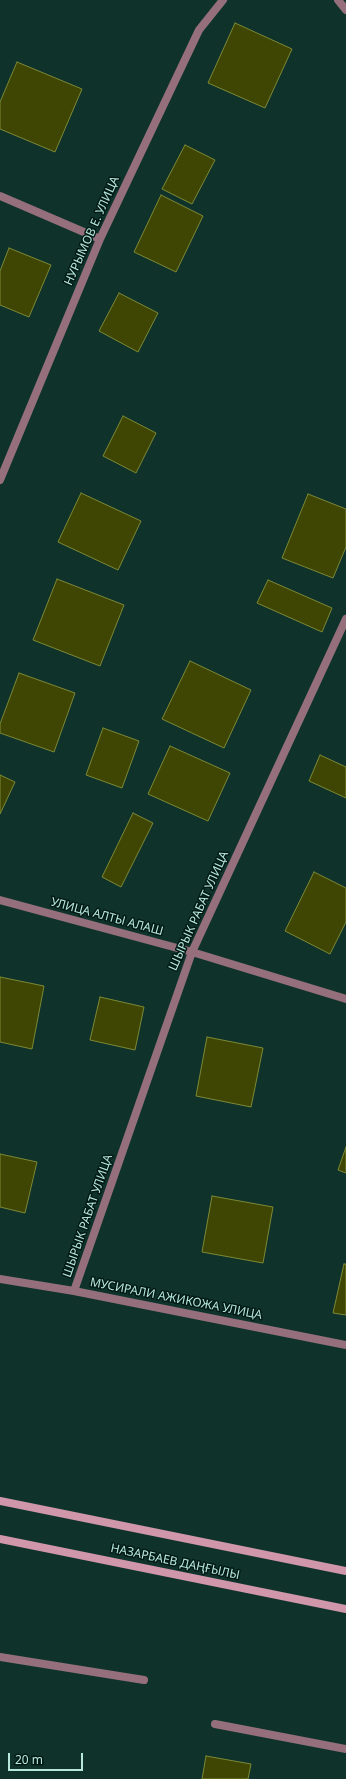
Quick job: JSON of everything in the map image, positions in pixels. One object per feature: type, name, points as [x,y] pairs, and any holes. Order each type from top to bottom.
[{"type":"main road","name":"НАЗАРБАЕВ ДАҢҒЫЛЫ","points":[[0,1501],[346,1571]]},
{"type":"main road","name":"НАЗАРБАЕВ ДАҢҒЫЛЫ","points":[[0,1539],[346,1609]]},
{"type":"street","name":"НУРЫМОВ Е. УЛИЦА","points":[[0,480],[100,239],[199,30],[223,0]]},
{"type":"street","points":[[338,0],[346,10]]},
{"type":"street","points":[[0,196],[100,239]]},
{"type":"street","name":"ШЫРЫК РАБАТ УЛИЦА","points":[[74,1291],[192,952],[346,619]]},
{"type":"street","name":"УЛИЦА АЛТЫ АЛАШ","points":[[0,900],[192,952],[346,999]]},
{"type":"street","name":"МУСИРАЛИ АЖИКОЖА УЛИЦА","points":[[0,1279],[74,1291],[346,1346]]},
{"type":"street","points":[[0,1658],[144,1680]]},
{"type":"street","points":[[215,1724],[346,1749]]},
{"type":"building","points":[[235,23],[292,49],[265,108],[208,83]]},
{"type":"building","points":[[17,62],[82,89],[55,152],[0,129],[0,102]]},
{"type":"building","points":[[185,145],[215,160],[192,204],[162,189]]},
{"type":"building","points":[[161,195],[203,216],[176,272],[134,252]]},
{"type":"building","points":[[9,248],[51,265],[29,317],[0,305],[0,271]]},
{"type":"building","points":[[119,293],[158,313],[138,352],[99,331]]},
{"type":"building","points":[[123,416],[156,433],[136,473],[103,456]]},
{"type":"building","points":[[81,493],[141,521],[118,570],[58,542]]},
{"type":"building","points":[[308,494],[346,509],[346,547],[333,578],[282,558]]},
{"type":"building","points":[[57,579],[124,605],[100,666],[33,640]]},
{"type":"building","points":[[268,580],[332,608],[322,632],[257,603]]},
{"type":"building","points":[[190,661],[251,690],[224,748],[162,719]]},
{"type":"building","points":[[19,673],[75,693],[54,752],[0,733],[0,724]]},
{"type":"building","points":[[103,728],[139,741],[122,788],[86,775]]},
{"type":"building","points":[[170,746],[230,773],[208,821],[148,794]]},
{"type":"building","points":[[320,755],[346,767],[346,798],[309,781]]},
{"type":"building","points":[[0,775],[15,782],[0,814]]},
{"type":"building","points":[[133,813],[153,823],[121,887],[102,877]]},
{"type":"building","points":[[314,872],[346,888],[346,922],[330,954],[285,931]]},
{"type":"building","points":[[0,977],[44,986],[32,1049],[0,1042]]},
{"type":"building","points":[[100,997],[144,1007],[135,1050],[90,1040]]},
{"type":"building","points":[[207,1037],[263,1048],[251,1107],[196,1096]]},
{"type":"building","points":[[346,1147],[346,1173],[338,1170]]},
{"type":"building","points":[[0,1154],[37,1162],[25,1213],[0,1207]]},
{"type":"building","points":[[212,1196],[273,1207],[263,1263],[202,1252]]},
{"type":"building","points":[[344,1264],[346,1264],[346,1315],[333,1313]]},
{"type":"building","points":[[206,1756],[251,1764],[248,1779],[202,1779]]}]
